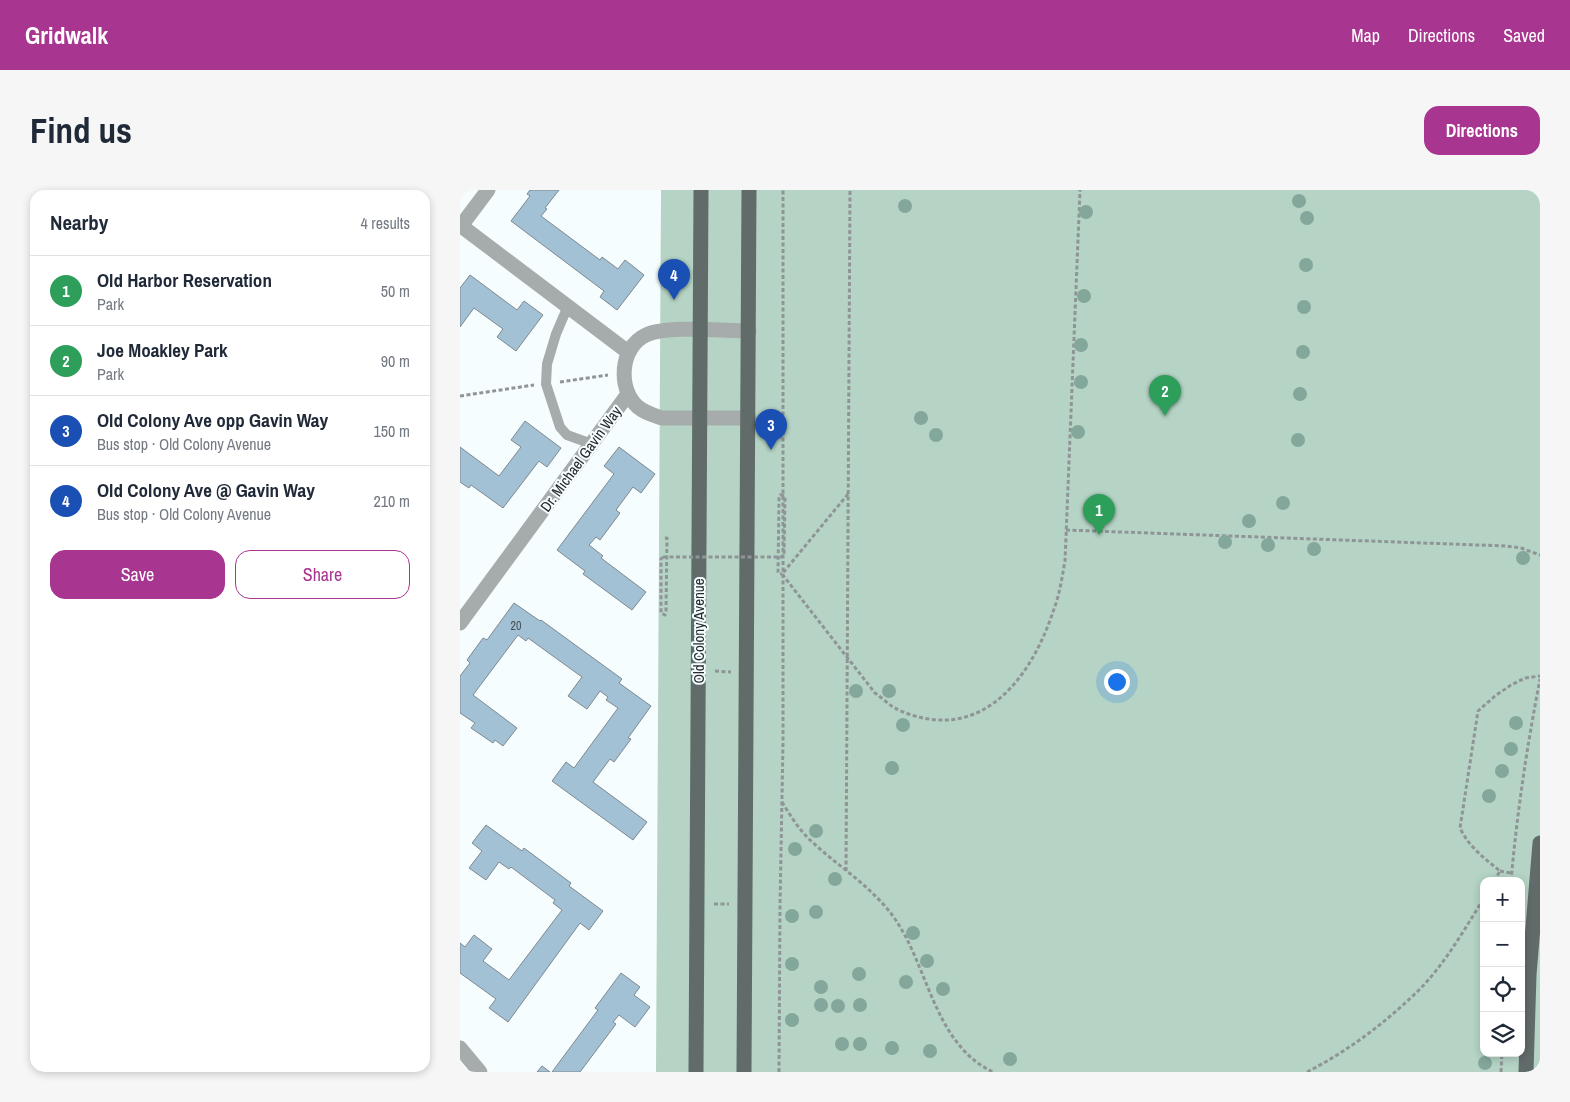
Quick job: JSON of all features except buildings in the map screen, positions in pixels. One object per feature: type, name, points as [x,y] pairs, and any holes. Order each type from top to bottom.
[{"type":"main road","name":"Old Colony Avenue","points":[[696,1072],[702,190]]},
{"type":"main road","points":[[744,1072],[749,190]]},
{"type":"main road","points":[[1526,1072],[1529,975],[1540,843]]},
{"type":"street","points":[[488,190],[461,225],[628,352],[637,341],[659,331],[749,332]]},
{"type":"street","name":"Dr. Michael Gavin Way","points":[[460,623],[628,394],[625,384],[625,372],[628,352]]},
{"type":"street","points":[[628,394],[636,406],[648,414],[662,418],[749,418]]},
{"type":"street","points":[[460,1048],[480,1072]]},
{"type":"lane","points":[[568,306],[556,334],[547,364],[546,384],[560,427],[567,435],[592,444]]},
{"type":"path","points":[[779,1072],[782,802],[782,190]]},
{"type":"path","points":[[846,871],[850,190]]},
{"type":"path","points":[[663,538],[667,538],[667,557],[667,566],[666,575],[666,611],[665,615],[661,613],[662,557],[663,557],[673,557],[683,557],[692,557],[702,557],[712,557],[722,557],[732,557],[741,557],[751,557],[761,557],[771,557],[780,557],[784,556],[785,497],[783,495],[779,497],[778,535],[778,554],[778,563],[778,573],[782,574],[875,693],[894,707],[916,716],[936,720],[958,719],[969,716],[992,705],[1004,695],[1020,678],[1035,655],[1046,632],[1055,608],[1065,561],[1080,190]]},
{"type":"path","points":[[782,574],[848,494]]},
{"type":"path","points":[[1066,530],[1506,546],[1521,548],[1540,555]]},
{"type":"path","points":[[714,671],[736,672]]},
{"type":"path","points":[[1511,873],[1500,871],[1478,854],[1466,841],[1460,828],[1478,711],[1511,684],[1525,678],[1540,678],[1519,799],[1511,877]]},
{"type":"path","points":[[782,802],[805,835],[875,896],[895,919],[912,948],[940,1012],[960,1048],[974,1062],[993,1072]]},
{"type":"path","points":[[1496,877],[1500,871]]},
{"type":"path","points":[[714,904],[735,904]]},
{"type":"path","points":[[1307,1072],[1346,1050],[1372,1031],[1418,990],[1457,942],[1480,905]]},
{"type":"path","points":[[1501,1072],[1502,1057]]},
{"type":"green space","points":[[661,190],[1540,190],[1540,1072],[656,1072]]},
{"type":"place","name":"Old Colony Ave @ Gavin Way","points":[[674,300]]},
{"type":"place","name":"Joe Moakley Park","points":[[1165,416]]},
{"type":"place","name":"Old Colony Ave opp Gavin Way","points":[[771,450]]},
{"type":"place","name":"Old Harbor Reservation","points":[[1099,535]]}]
